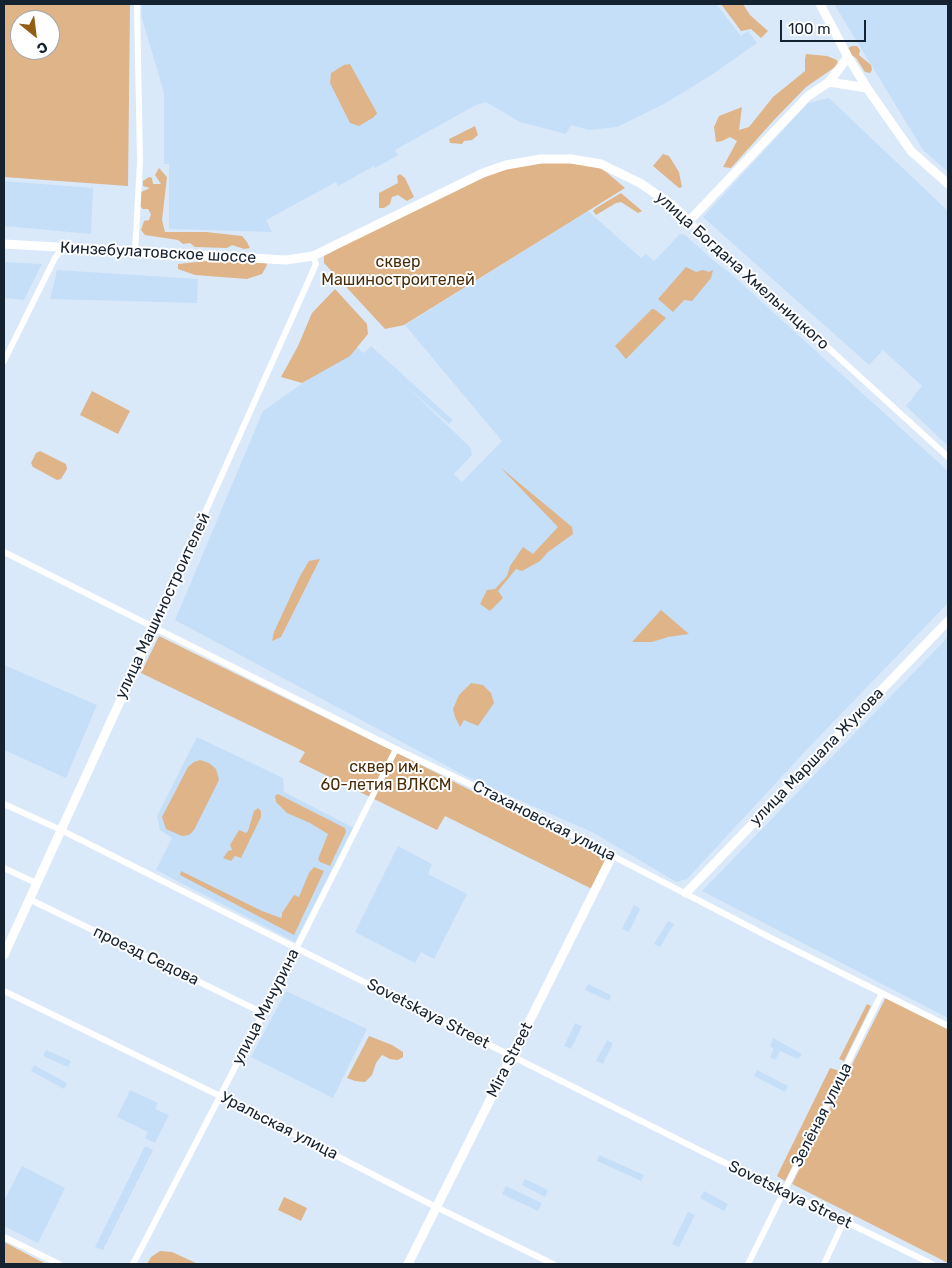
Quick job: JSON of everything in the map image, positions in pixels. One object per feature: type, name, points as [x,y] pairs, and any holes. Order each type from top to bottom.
[{"type":"street","points":[[135,252],[140,162],[137,4]]},
{"type":"street","points":[[820,4],[867,88],[911,152],[948,184]]},
{"type":"street","points":[[689,221],[808,96],[829,82],[848,57]]},
{"type":"street","points":[[829,82],[867,88]]},
{"type":"street","name":"улица Богдана Хмельницкого","points":[[313,256],[483,173],[506,165],[541,159],[572,159],[601,164],[640,183],[672,205],[948,457]]},
{"type":"street","name":"Кинзебулатовское шоссе","points":[[4,244],[286,260],[313,256]]},
{"type":"street","points":[[4,361],[54,258],[64,247]]},
{"type":"street","name":"улица Машиностроителей","points":[[4,955],[154,627],[316,264],[313,256]]},
{"type":"street","name":"Стахановская улица","points":[[4,552],[396,749],[524,810],[771,938],[948,1026]]},
{"type":"street","name":"улица Маршала Жукова","points":[[686,893],[948,621]]},
{"type":"street","name":"улица Мичурина","points":[[133,1264],[297,948],[396,749]]},
{"type":"street","name":"Sovetskaya Street","points":[[4,804],[61,830],[512,1057],[932,1264]]},
{"type":"street","name":"Mira Street","points":[[408,1264],[612,856]]},
{"type":"street","points":[[4,868],[36,883]]},
{"type":"street","name":"проезд Седова","points":[[29,899],[263,1013]]},
{"type":"street","name":"Уральская улица","points":[[4,990],[220,1096],[436,1208],[553,1264]]},
{"type":"street","name":"Зелёная улица","points":[[748,1264],[882,993]]},
{"type":"street","points":[[824,1264],[844,1221]]},
{"type":"street","points":[[4,1237],[59,1264]]},
{"type":"shaded area","points":[[142,4],[716,4],[741,36],[748,31],[757,43],[710,76],[664,104],[617,127],[589,130],[571,125],[566,134],[520,122],[486,102],[474,106],[395,150],[398,155],[375,168],[374,166],[338,186],[336,182],[266,220],[272,232],[169,229],[169,164],[164,164],[164,93],[141,15]]},
{"type":"shaded area","points":[[834,4],[948,4],[948,172],[923,150]]},
{"type":"shaded area","points":[[829,98],[948,211],[948,446],[906,406],[922,386],[883,350],[869,365],[703,217],[808,103]]},
{"type":"shaded area","points":[[4,181],[93,188],[91,234],[4,226]]},
{"type":"shaded area","points":[[588,211],[641,258],[646,254],[654,261],[680,234],[685,235],[730,273],[948,471],[948,603],[813,743],[687,879],[676,882],[594,833],[469,778],[175,620],[263,411],[355,346],[364,353],[371,346],[453,420],[449,424],[406,386],[471,448],[472,455],[454,474],[462,482],[502,441],[405,325]]},
{"type":"shaded area","points":[[4,262],[42,264],[24,300],[4,298]]},
{"type":"shaded area","points":[[57,270],[198,279],[197,303],[50,299]]},
{"type":"shaded area","points":[[948,637],[948,1018],[702,891]]},
{"type":"shaded area","points":[[4,665],[97,705],[66,778],[4,750]]},
{"type":"shaded area","points":[[197,737],[283,778],[284,792],[354,828],[295,942],[156,870],[172,838],[160,830],[157,816]]},
{"type":"shaded area","points":[[398,846],[432,864],[428,874],[467,894],[434,959],[421,952],[415,963],[355,932]]},
{"type":"shaded area","points":[[634,905],[640,909],[629,932],[622,929]]},
{"type":"shaded area","points":[[668,921],[674,924],[660,947],[654,944]]},
{"type":"shaded area","points":[[588,984],[611,995],[609,1001],[585,990]]},
{"type":"shaded area","points":[[286,991],[367,1029],[333,1098],[251,1057]]},
{"type":"shaded area","points":[[575,1023],[582,1026],[571,1049],[564,1046]]},
{"type":"shaded area","points":[[773,1038],[802,1054],[798,1059],[780,1051],[775,1060],[770,1057],[774,1049],[770,1046]]},
{"type":"shaded area","points":[[607,1040],[613,1043],[603,1064],[596,1061]]},
{"type":"shaded area","points":[[46,1050],[71,1061],[68,1067],[43,1056]]},
{"type":"shaded area","points":[[34,1065],[67,1083],[64,1089],[31,1071]]},
{"type":"shaded area","points":[[757,1070],[788,1086],[785,1092],[754,1076]]},
{"type":"shaded area","points":[[130,1090],[158,1103],[155,1109],[169,1115],[155,1143],[145,1138],[148,1132],[117,1117]]},
{"type":"shaded area","points":[[145,1146],[153,1150],[103,1250],[95,1247]]},
{"type":"shaded area","points":[[599,1155],[644,1175],[641,1181],[597,1161]]},
{"type":"shaded area","points":[[22,1166],[65,1188],[38,1243],[4,1226],[4,1201]]},
{"type":"shaded area","points":[[525,1179],[548,1190],[545,1197],[522,1185]]},
{"type":"shaded area","points":[[506,1186],[542,1203],[538,1211],[502,1194]]},
{"type":"shaded area","points":[[704,1191],[728,1204],[724,1211],[700,1198]]},
{"type":"shaded area","points":[[688,1212],[695,1215],[679,1247],[672,1244]]},
{"type":"green space","points":[[4,4],[130,4],[128,186],[4,177]]},
{"type":"green space","points":[[721,4],[743,4],[750,15],[768,31],[761,38],[751,29],[741,31]]},
{"type":"green space","points":[[857,46],[860,50],[859,55],[871,65],[872,70],[870,73],[865,72],[856,58],[850,54],[848,48]]},
{"type":"green space","points":[[806,54],[827,56],[837,60],[838,65],[806,87],[731,168],[723,167],[737,141],[730,137],[716,142],[714,127],[719,116],[742,107],[739,130],[749,127],[773,97],[805,71]]},
{"type":"green space","points":[[350,64],[377,113],[359,126],[350,123],[330,83],[331,73],[344,65]]},
{"type":"green space","points":[[475,126],[478,135],[472,140],[464,141],[462,144],[450,143],[449,139]]},
{"type":"green space","points":[[663,154],[669,156],[679,172],[682,187],[679,188],[653,166]]},
{"type":"green space","name":"сквер Машиностроителей","points":[[554,161],[599,166],[625,188],[404,325],[385,329],[324,263],[324,256],[364,234],[486,175],[528,163]]},
{"type":"green space","points":[[159,168],[167,177],[162,220],[165,232],[206,232],[242,236],[250,248],[244,249],[232,245],[227,248],[195,247],[190,243],[183,244],[178,240],[145,235],[141,230],[144,221],[149,220],[151,214],[148,209],[143,209],[140,206],[141,192],[150,188],[143,186],[143,181],[149,177],[152,178],[153,184],[161,184],[155,175]]},
{"type":"green space","points":[[400,174],[405,178],[414,197],[407,201],[398,195],[392,197],[390,204],[384,208],[379,208],[379,193],[398,183],[397,176]]},
{"type":"green space","points":[[621,193],[642,211],[638,213],[621,202],[596,215],[593,211],[596,208]]},
{"type":"green space","points":[[206,261],[266,263],[267,265],[262,274],[247,279],[195,275],[178,269],[178,264]]},
{"type":"green space","points":[[686,267],[696,272],[703,270],[709,272],[713,270],[711,278],[692,301],[684,300],[673,312],[658,299]]},
{"type":"green space","points":[[335,289],[367,324],[368,334],[350,356],[302,383],[281,377],[298,346],[312,313]]},
{"type":"green space","points":[[652,309],[666,318],[626,359],[615,346]]},
{"type":"green space","points":[[92,391],[130,411],[118,434],[80,415]]},
{"type":"green space","points":[[40,451],[66,464],[67,469],[61,479],[57,480],[33,467],[31,463],[36,453]]},
{"type":"green space","points":[[500,467],[572,527],[573,534],[548,552],[540,561],[522,571],[516,569],[498,591],[503,598],[490,611],[480,604],[487,590],[495,589],[507,576],[510,566],[523,547],[533,554],[558,527]]},
{"type":"green space","points":[[320,559],[281,637],[272,641],[274,632],[300,576],[309,561]]},
{"type":"green space","points":[[661,610],[689,634],[668,637],[652,642],[632,642]]},
{"type":"green space","name":"сквер им. 60-летия ВЛКСМ","points":[[159,636],[403,756],[606,859],[592,889],[445,816],[437,830],[299,762],[305,752],[141,673]]},
{"type":"green space","points":[[471,683],[483,685],[491,693],[494,703],[478,726],[464,720],[460,727],[453,709],[459,695]]},
{"type":"green space","points":[[200,760],[209,763],[216,769],[219,780],[194,830],[189,835],[182,836],[166,829],[162,817],[188,767]]},
{"type":"green space","points":[[278,794],[345,828],[346,832],[330,866],[320,862],[318,859],[328,834],[310,823],[287,813],[276,802],[275,796]]},
{"type":"green space","points":[[258,808],[261,811],[261,817],[241,858],[235,856],[231,861],[223,858],[228,851],[232,850],[230,845],[239,830],[246,833],[248,831],[254,811]]},
{"type":"green space","points":[[314,867],[324,871],[294,935],[180,875],[181,871],[262,911],[281,918],[282,913],[294,895],[299,897],[309,873]]},
{"type":"green space","points":[[886,997],[948,1029],[948,1263],[792,1184]]},
{"type":"green space","points":[[867,1004],[871,1006],[844,1061],[839,1059]]},
{"type":"green space","points":[[369,1036],[392,1045],[403,1052],[403,1057],[398,1060],[382,1055],[376,1063],[372,1075],[365,1082],[347,1078]]},
{"type":"green space","points":[[830,1068],[840,1071],[785,1181],[777,1176]]},
{"type":"green space","points":[[284,1197],[307,1208],[301,1221],[278,1210]]},
{"type":"green space","points":[[4,1242],[46,1264],[4,1264]]},
{"type":"green space","points":[[160,1251],[172,1252],[198,1264],[147,1264],[151,1257]]}]
